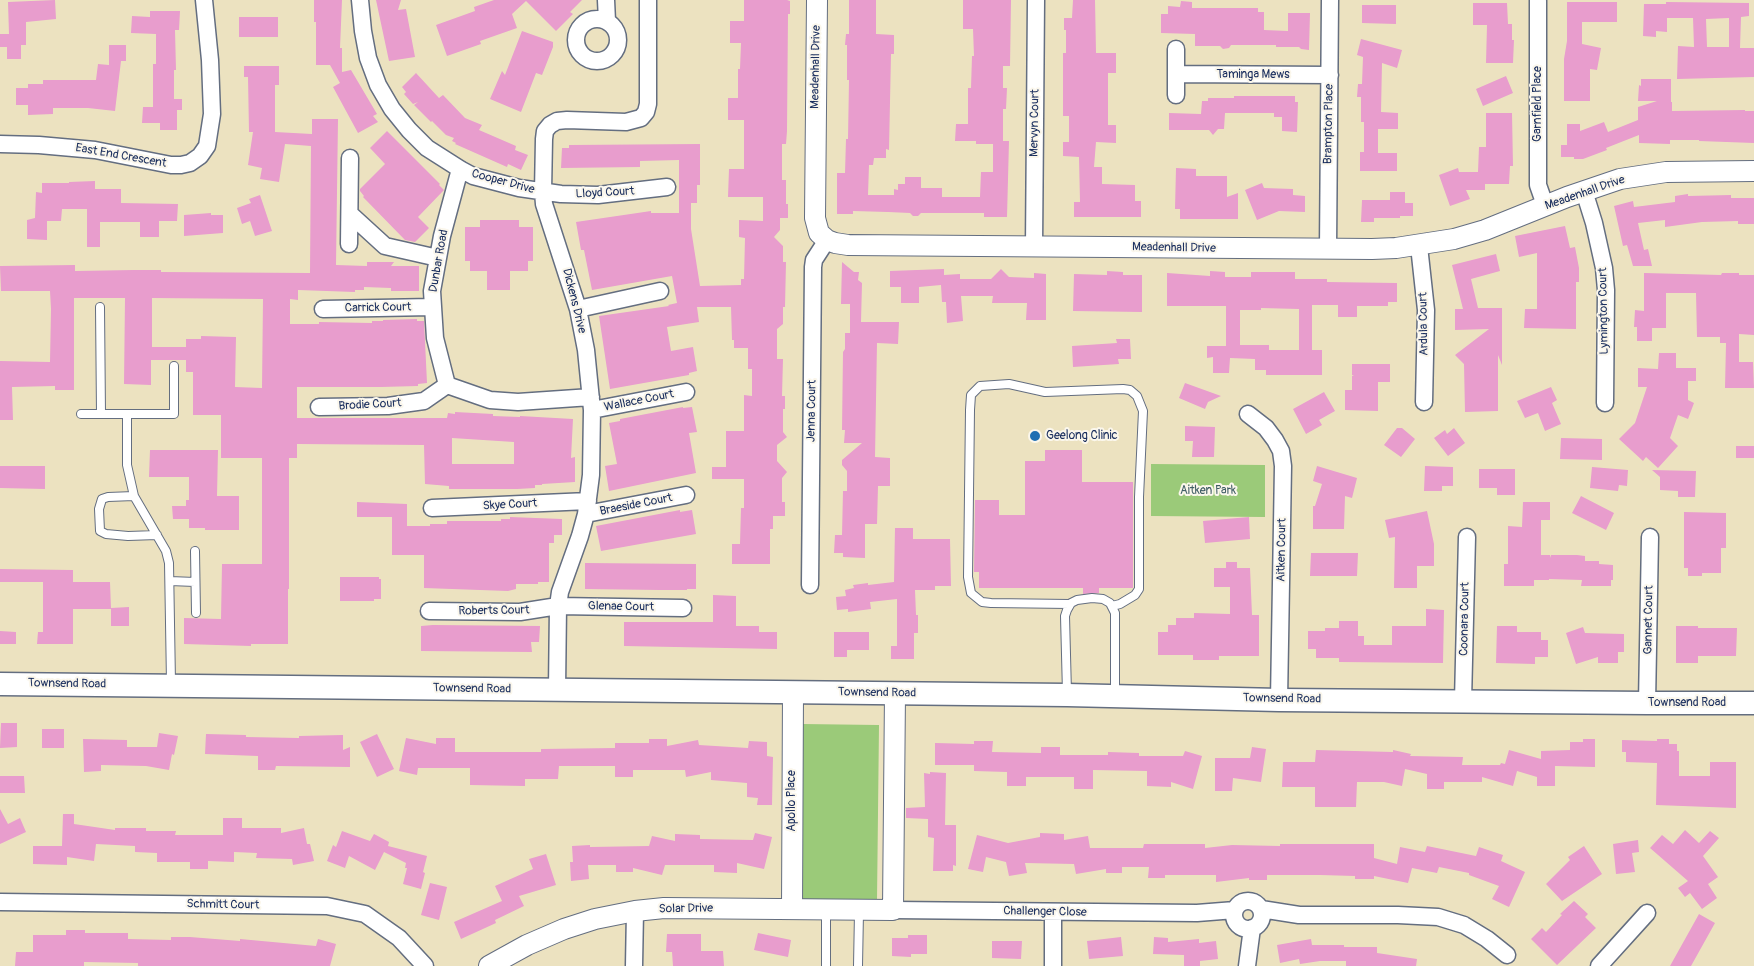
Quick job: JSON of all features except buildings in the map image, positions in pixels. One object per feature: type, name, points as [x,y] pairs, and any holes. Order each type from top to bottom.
[{"type":"main road","name":"Townsend Road","points":[[0,684],[1067,695],[1279,700],[1647,704],[1754,703]]},
{"type":"street","name":"East End Crescent","points":[[0,144],[95,150],[171,165],[190,163],[200,156],[207,146],[212,114],[210,60],[204,0]]},
{"type":"street","name":"Cooper Drive","points":[[360,0],[368,58],[378,85],[392,109],[409,130],[428,148],[474,176],[543,192]]},
{"type":"street","points":[[606,0],[607,21]]},
{"type":"street","name":"Dickens Drive","points":[[557,690],[558,606],[560,592],[580,536],[587,507],[592,450],[592,404],[586,350],[578,309],[544,204],[543,151],[545,131],[557,121],[626,122],[641,118],[646,112],[648,104],[648,0]]},
{"type":"street","name":"Meadenhall Drive","points":[[817,0],[814,208],[816,226],[826,240],[848,245],[1328,249],[1418,246],[1478,232],[1546,205],[1620,179],[1658,172],[1754,171]]},
{"type":"street","name":"Mervyn Court","points":[[1034,246],[1036,0]]},
{"type":"street","name":"Brampton Place","points":[[1328,249],[1330,0]]},
{"type":"street","name":"Garnfield Place","points":[[1538,1],[1538,185],[1546,205]]},
{"type":"street","points":[[1176,49],[1176,95]]},
{"type":"street","name":"Taminga Mews","points":[[1176,74],[1330,75]]},
{"type":"street","points":[[349,244],[350,158]]},
{"type":"street","name":"Dunbar Road","points":[[447,385],[435,338],[432,291],[442,236],[460,169]]},
{"type":"street","name":"Lloyd Court","points":[[543,192],[598,195],[667,187]]},
{"type":"street","name":"Lymington Court","points":[[1584,191],[1594,223],[1604,268],[1606,290],[1605,403]]},
{"type":"street","points":[[350,214],[386,246],[438,258]]},
{"type":"street","name":"Jenna Court","points":[[810,585],[813,267],[814,260],[826,240]]},
{"type":"street","name":"Ardula Court","points":[[1418,246],[1426,310],[1424,402]]},
{"type":"street","points":[[578,309],[660,291]]},
{"type":"street","name":"Carrick Court","points":[[323,309],[432,308]]},
{"type":"street","points":[[447,385],[490,400],[592,404]]},
{"type":"street","name":"Brodie Court","points":[[319,406],[388,406],[424,401],[447,385]]},
{"type":"street","name":"Wallace Court","points":[[592,404],[686,392]]},
{"type":"street","name":"Aitken Court","points":[[1248,414],[1266,428],[1275,440],[1281,451],[1283,466],[1279,700]]},
{"type":"street","name":"Braeside Court","points":[[587,507],[686,495]]},
{"type":"street","name":"Skye Court","points":[[432,508],[587,507]]},
{"type":"street","name":"Coonara Court","points":[[1463,702],[1467,537]]},
{"type":"street","name":"Gannet Court","points":[[1647,704],[1650,537]]},
{"type":"street","name":"Glenae Court","points":[[558,606],[684,608]]},
{"type":"street","name":"Roberts Court","points":[[429,612],[520,612],[558,606]]},
{"type":"street","name":"Apollo Place","points":[[792,909],[793,692]]},
{"type":"street","points":[[893,910],[895,693]]},
{"type":"street","name":"Schmitt Court","points":[[0,902],[327,906],[365,914],[399,938],[425,966]]},
{"type":"street","name":"Solar Drive","points":[[489,966],[527,945],[564,929],[595,919],[634,911],[664,908],[893,910]]},
{"type":"street","name":"Challenger Close","points":[[893,910],[1198,913],[1248,919],[1299,915],[1398,915],[1438,918],[1464,926],[1487,939],[1507,955]]},
{"type":"street","points":[[634,911],[634,966]]},
{"type":"street","points":[[1053,912],[1053,966]]},
{"type":"street","points":[[1599,966],[1647,913]]},
{"type":"street","points":[[1247,963],[1248,919]]},
{"type":"lane","points":[[100,307],[101,414]]},
{"type":"lane","points":[[81,414],[174,414],[174,366]]},
{"type":"lane","points":[[1112,606],[1130,600],[1139,589],[1139,497],[1143,411],[1137,396],[1130,390],[1123,389],[1046,392],[1009,384],[980,386],[971,395],[968,577],[971,593],[982,602],[1070,604],[1077,600],[1092,598],[1103,599],[1110,603],[1115,613],[1116,627],[1115,696]]},
{"type":"lane","points":[[127,414],[127,465],[134,496],[166,551],[169,563],[171,686]]},
{"type":"lane","points":[[134,496],[108,497],[102,500],[99,509],[100,531],[106,534],[128,536],[157,535]]},
{"type":"lane","points":[[195,550],[196,613]]},
{"type":"lane","points":[[170,581],[195,582]]},
{"type":"lane","points":[[1067,695],[1065,616],[1070,604]]},
{"type":"lane","points":[[826,909],[826,966]]},
{"type":"lane","points":[[858,966],[859,910]]},
{"type":"green space","name":"Aitken Park","points":[[1151,464],[1265,465],[1265,517],[1151,516]]},
{"type":"green space","points":[[802,724],[879,725],[877,900],[799,899]]},
{"type":"place","name":"Geelong Clinic","points":[[1035,436]]}]
